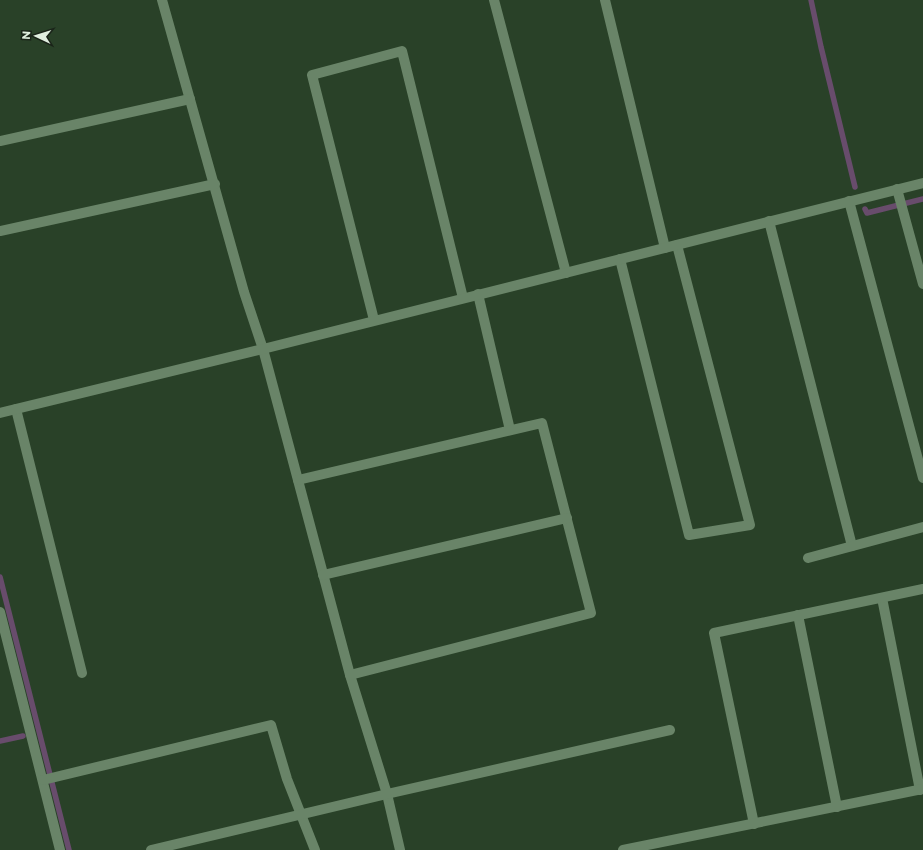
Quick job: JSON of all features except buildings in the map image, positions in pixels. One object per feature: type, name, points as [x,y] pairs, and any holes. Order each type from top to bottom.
[{"type":"street","points":[[162,0],[244,292],[263,349],[350,675],[387,794],[400,850]]},
{"type":"street","points":[[494,0],[566,273]]},
{"type":"street","points":[[604,0],[665,248]]},
{"type":"street","points":[[374,320],[312,75],[402,51],[462,298]]},
{"type":"street","points":[[0,141],[190,99]]},
{"type":"street","points":[[0,413],[263,349],[923,183]]},
{"type":"street","points":[[0,231],[214,184]]},
{"type":"street","points":[[897,189],[923,284]]},
{"type":"street","points":[[849,201],[923,478]]},
{"type":"street","points":[[769,221],[852,546]]},
{"type":"street","points":[[620,259],[689,535],[750,525],[677,244]]},
{"type":"street","points":[[478,294],[510,430]]},
{"type":"street","points":[[16,409],[82,673]]},
{"type":"street","points":[[298,480],[542,423],[590,613],[350,675]]},
{"type":"street","points":[[323,575],[567,518]]},
{"type":"street","points":[[808,558],[923,527]]},
{"type":"street","points":[[754,824],[714,633],[923,589]]},
{"type":"street","points":[[623,850],[921,790],[882,598]]},
{"type":"street","points":[[0,612],[48,778],[60,850]]},
{"type":"street","points":[[798,615],[837,807]]},
{"type":"street","points":[[48,778],[271,725],[287,779],[315,850]]},
{"type":"street","points":[[152,850],[387,794],[670,730]]},
{"type":"waterway","points":[[811,0],[855,187]]},
{"type":"waterway","points":[[865,209],[867,213],[923,199]]},
{"type":"waterway","points":[[0,577],[69,850]]},
{"type":"waterway","points":[[0,741],[23,736]]}]
